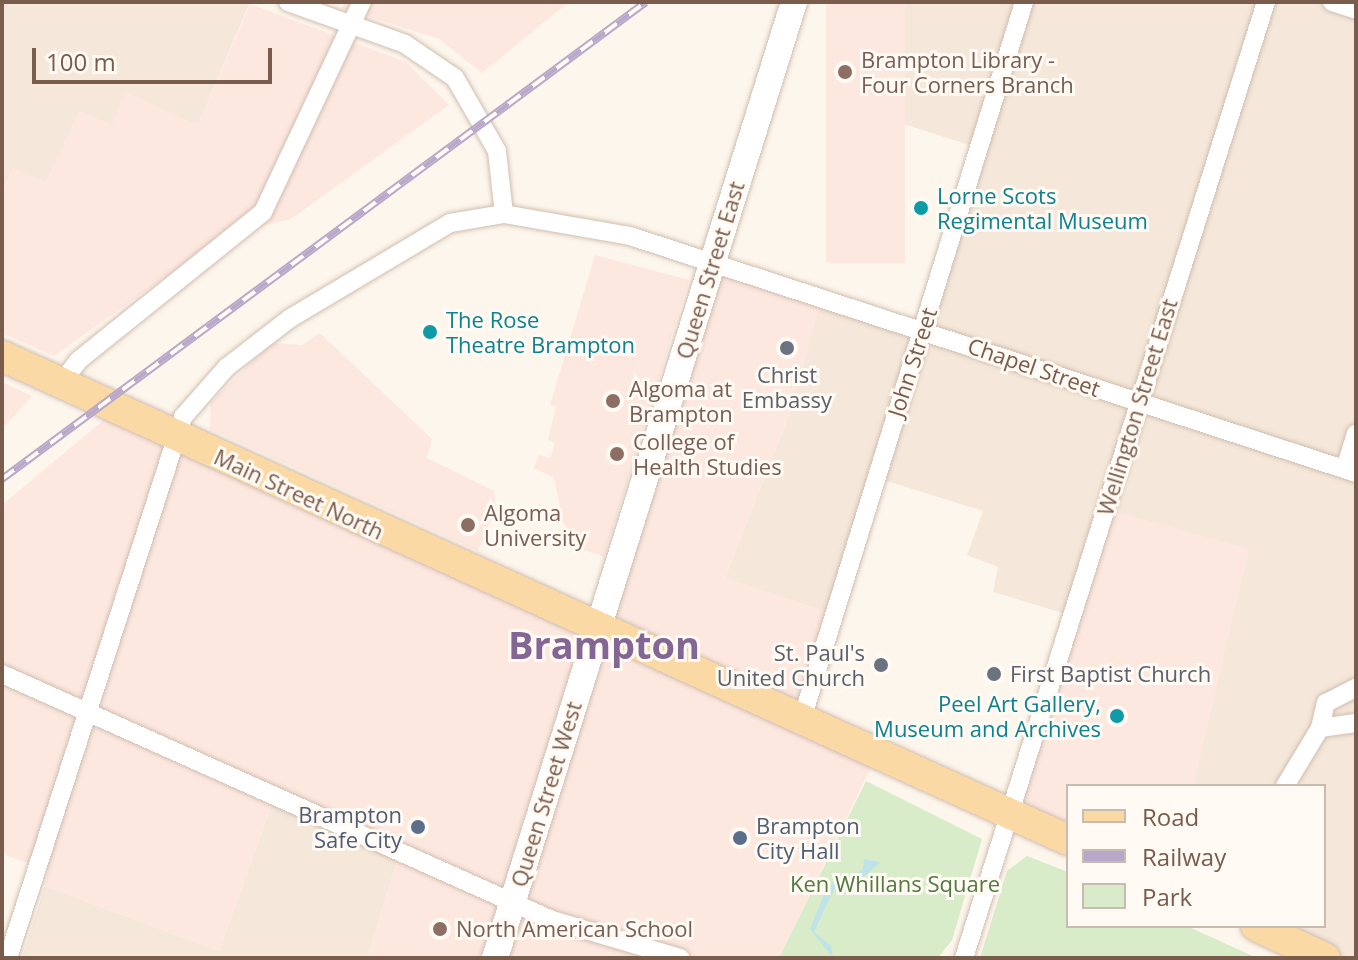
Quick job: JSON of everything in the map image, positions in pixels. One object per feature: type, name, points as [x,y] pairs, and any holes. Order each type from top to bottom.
[{"type":"main road","name":"Queen Street East","points":[[598,630],[794,2]]},
{"type":"main road","name":"Main Street North","points":[[2,356],[598,630],[1066,839]]},
{"type":"main road","name":"Queen Street West","points":[[495,958],[598,630]]},
{"type":"main road","points":[[1260,928],[1325,958]]},
{"type":"street","points":[[8,958],[175,437],[207,387],[289,319],[425,233],[504,214],[497,151],[455,78],[405,44],[352,31],[288,2]]},
{"type":"street","points":[[61,383],[79,360],[263,212],[352,31],[362,2]]},
{"type":"street","name":"John Street","points":[[801,722],[1024,2]]},
{"type":"street","name":"Wellington Street East","points":[[964,958],[1137,402],[1266,2]]},
{"type":"street","points":[[1332,2],[1356,10]]},
{"type":"street","name":"Chapel Street","points":[[504,214],[630,236],[923,328],[1350,471]]},
{"type":"street","points":[[1350,471],[1356,434]]},
{"type":"street","points":[[2,674],[512,902],[680,958]]},
{"type":"street","points":[[1286,784],[1320,728],[1333,695],[1356,688]]},
{"type":"street","points":[[1320,728],[1356,723]]},
{"type":"shaded area","points":[[2,2],[250,2],[198,125],[112,125],[79,112],[46,183],[13,169],[2,193]]},
{"type":"shaded area","points":[[345,2],[569,2],[482,73],[439,39],[342,8]]},
{"type":"shaded area","points":[[826,2],[905,2],[905,263],[826,263]]},
{"type":"shaded area","points":[[906,2],[1356,2],[1356,958],[1325,958],[1260,928],[1326,928],[1326,784],[1193,784],[1248,549],[1073,616],[993,592],[998,567],[967,555],[983,511],[877,478],[838,616],[725,578],[787,420],[822,298],[923,328],[979,148],[872,114]]},
{"type":"shaded area","points":[[250,4],[406,62],[449,105],[291,219],[227,233],[54,356],[2,333],[2,193],[13,168],[46,183],[79,111],[112,125],[125,92],[198,125]]},
{"type":"shaded area","points":[[595,255],[689,280],[604,557],[578,548],[563,522],[554,478],[534,468],[539,455],[550,458],[555,443],[548,440],[556,407],[550,405]]},
{"type":"shaded area","points":[[713,262],[822,298],[787,420],[725,578],[838,616],[801,721],[877,755],[779,958],[367,958],[399,855],[274,798],[219,951],[45,886],[48,870],[2,854],[2,505],[117,409],[598,630]]},
{"type":"shaded area","points":[[320,333],[432,439],[427,458],[494,491],[496,508],[478,551],[210,429],[211,402],[271,343],[302,345]]},
{"type":"shaded area","points":[[2,382],[32,396],[2,429]]},
{"type":"shaded area","points":[[1105,509],[1249,549],[1193,784],[1066,784],[1066,839],[1010,813]]},
{"type":"shaded area","points":[[274,798],[399,855],[367,958],[22,958],[45,886],[219,951]]},
{"type":"green space","name":"Ken Whillans Square","points":[[866,781],[982,839],[952,940],[938,958],[779,958]]},
{"type":"green space","points":[[1027,856],[1066,871],[1066,928],[1191,928],[1257,958],[980,958],[1007,871]]},
{"type":"water","points":[[864,859],[881,862],[845,893],[834,889],[814,932],[831,946],[833,958],[810,929],[827,887],[837,881],[850,886],[844,882],[863,869]]},
{"type":"railway","points":[[2,479],[646,2]]},
{"type":"place","name":"Brampton Library - Four Corners Branch","points":[[845,72]]},
{"type":"place","name":"Lorne Scots Regimental Museum","points":[[921,208]]},
{"type":"place","name":"The Rose Theatre Brampton","points":[[430,332]]},
{"type":"place","name":"Christ Embassy","points":[[787,348]]},
{"type":"place","name":"Algoma at Brampton","points":[[613,401]]},
{"type":"place","name":"College of Health Studies","points":[[617,454]]},
{"type":"place","name":"Algoma University","points":[[468,525]]},
{"type":"place","name":"St. Paul's United Church","points":[[881,665]]},
{"type":"place","name":"First Baptist Church","points":[[994,674]]},
{"type":"place","name":"Peel Art Gallery, Museum and Archives","points":[[1117,716]]},
{"type":"place","name":"Brampton Safe City","points":[[418,827]]},
{"type":"place","name":"Brampton City Hall","points":[[740,838]]},
{"type":"place","name":"North American School","points":[[440,929]]},
{"type":"district","name":"Brampton","points":[[604,645]]}]
